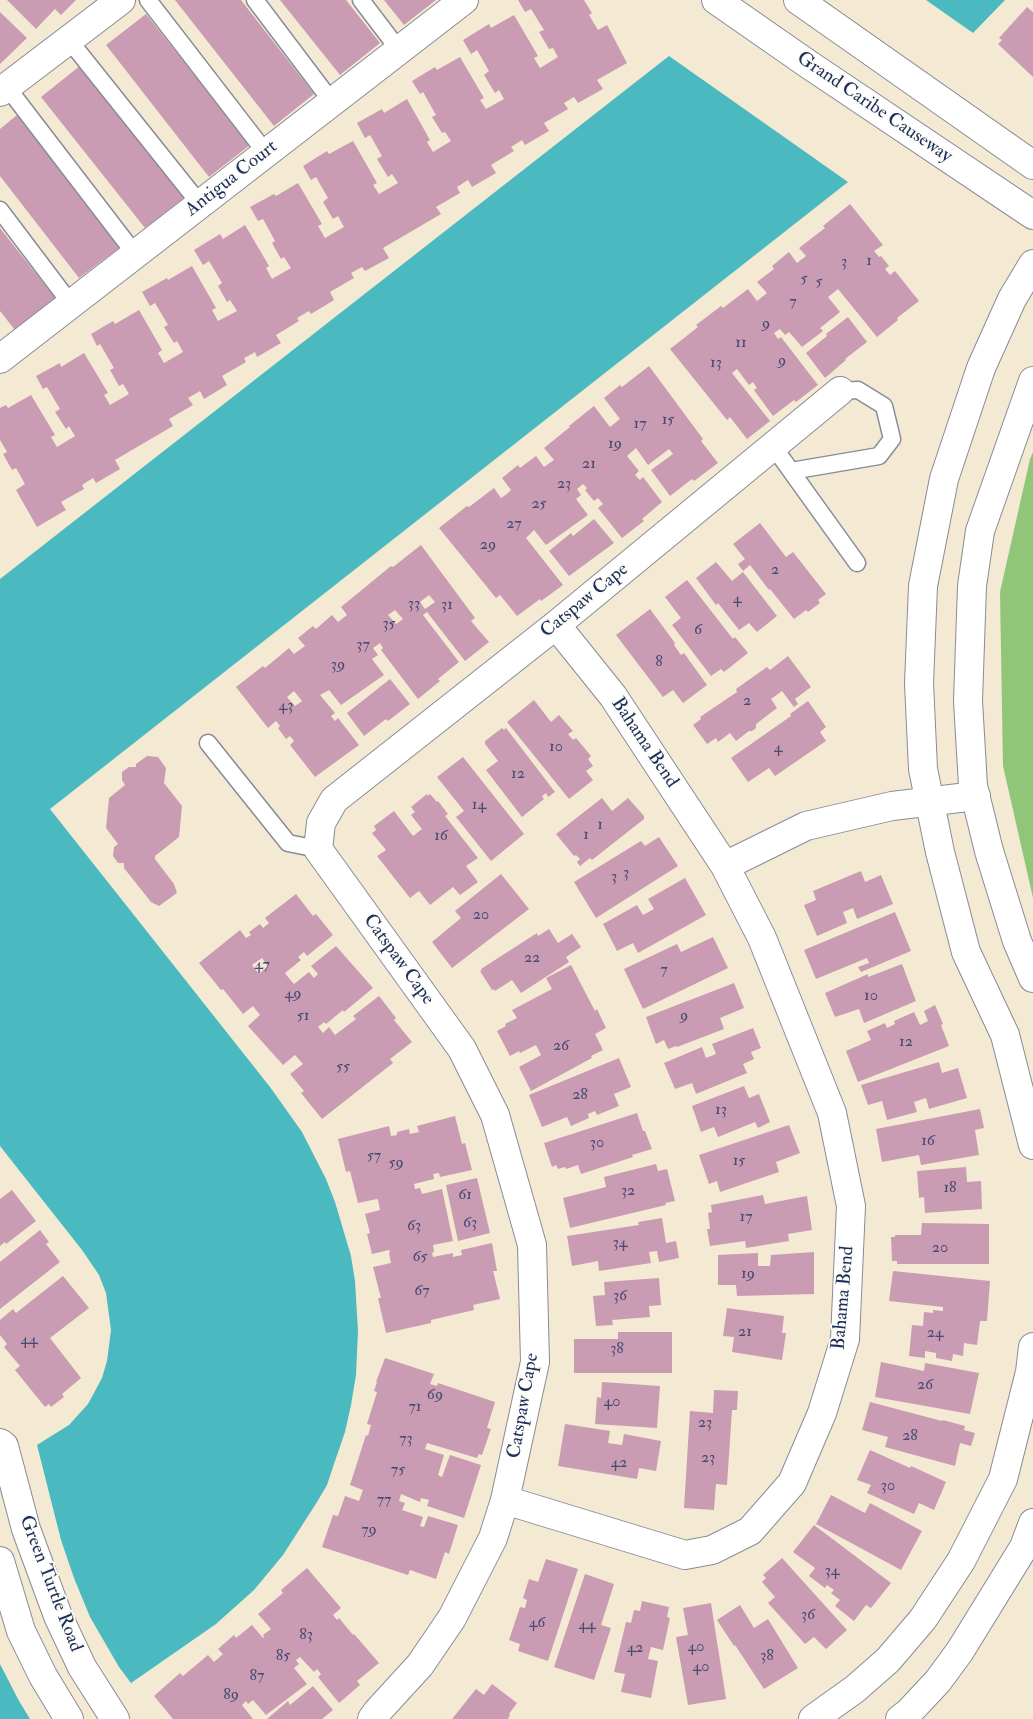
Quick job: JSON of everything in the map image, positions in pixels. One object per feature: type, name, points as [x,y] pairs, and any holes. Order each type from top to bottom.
[{"type":"street","points":[[3,90],[122,0]]},
{"type":"street","name":"Antigua Court","points":[[2,353],[72,304],[463,0]]},
{"type":"street","name":"Grand Caribe Causeway","points":[[716,0],[1033,215]]},
{"type":"street","points":[[798,0],[1033,165]]},
{"type":"street","points":[[1033,264],[1012,299],[981,368],[944,479],[923,586],[919,684],[923,769],[940,852],[966,952],[1005,1035],[1033,1145]]},
{"type":"street","points":[[1033,381],[980,531],[972,586],[968,701],[976,796],[989,851],[1017,942],[1033,978]]},
{"type":"street","name":"Catspaw Cape","points":[[371,1717],[420,1665],[452,1618],[493,1538],[506,1500],[535,1362],[532,1245],[495,1115],[462,1049],[318,849],[321,822],[334,800],[556,625],[840,391]]},
{"type":"street","name":"Bahama Bend","points":[[506,1500],[685,1555],[712,1550],[750,1531],[792,1483],[822,1413],[845,1339],[851,1206],[832,1113],[762,938],[725,866],[613,696],[556,625]]},
{"type":"street","points":[[725,866],[806,826],[892,806],[976,796]]},
{"type":"street","points":[[813,1719],[855,1689],[888,1660],[923,1619],[961,1561],[1003,1479],[1030,1372],[1033,1347]]},
{"type":"street","name":"Green Turtle Road","points":[[0,1443],[4,1446],[26,1529],[58,1616],[82,1667],[115,1719]]},
{"type":"street","points":[[900,1719],[938,1681],[960,1650],[1024,1548],[1033,1523]]},
{"type":"street","name":"Green Turtle Road","points":[[0,1562],[21,1631],[43,1676],[69,1719]]},
{"type":"lane","points":[[148,0],[266,153]]},
{"type":"lane","points":[[255,0],[332,102]]},
{"type":"lane","points":[[361,0],[399,50]]},
{"type":"lane","points":[[70,40],[200,204]]},
{"type":"lane","points":[[3,90],[136,254]]},
{"type":"lane","points":[[0,210],[72,304]]},
{"type":"lane","points":[[791,471],[879,456],[892,439],[884,406],[858,390],[840,391]]},
{"type":"lane","points":[[773,446],[857,563]]},
{"type":"lane","points":[[208,743],[288,843],[318,849]]},
{"type":"green space","points":[[1033,452],[1033,898],[1003,766],[1000,592]]},
{"type":"water","points":[[926,0],[1005,0],[973,33]]},
{"type":"water","points":[[669,56],[848,182],[50,809],[270,1087],[302,1132],[326,1179],[335,1202],[351,1256],[355,1281],[358,1331],[356,1375],[345,1432],[327,1485],[283,1555],[254,1590],[216,1624],[131,1683],[119,1667],[90,1617],[74,1578],[61,1540],[37,1445],[69,1425],[88,1404],[102,1378],[107,1361],[111,1330],[106,1293],[99,1275],[82,1250],[0,1146],[0,579]]},
{"type":"water","points":[[0,1664],[19,1701],[30,1719],[0,1719]]},
{"type":"building","points":[[7,0],[76,0],[61,15],[55,9],[36,29]]},
{"type":"building","points":[[175,0],[241,0],[314,94],[274,126]]},
{"type":"building","points":[[280,0],[346,0],[380,43],[340,75]]},
{"type":"building","points":[[384,0],[436,0],[404,25]]},
{"type":"building","points":[[518,0],[584,0],[592,13],[589,15],[598,30],[607,25],[627,63],[597,80],[603,89],[578,103],[574,97],[564,103],[568,109],[544,123],[549,131],[525,145],[522,140],[511,147],[514,151],[491,165],[496,173],[472,187],[468,180],[457,187],[460,193],[436,207],[441,214],[383,248],[389,258],[365,271],[362,267],[351,273],[354,278],[330,292],[334,300],[311,314],[309,311],[297,318],[299,321],[276,335],[281,343],[257,357],[255,352],[244,358],[246,362],[222,376],[227,385],[204,399],[200,391],[188,398],[193,405],[169,419],[173,426],[115,460],[120,469],[96,483],[93,478],[82,485],[84,489],[61,502],[66,510],[37,527],[16,490],[25,484],[16,468],[12,470],[3,454],[7,452],[0,440],[0,408],[6,405],[8,408],[31,395],[55,435],[51,437],[57,447],[75,436],[69,426],[66,429],[55,412],[60,409],[47,387],[43,389],[36,376],[60,363],[61,367],[84,353],[108,393],[104,395],[110,405],[129,394],[123,384],[119,386],[110,370],[114,368],[100,344],[97,346],[91,334],[113,321],[115,324],[139,310],[162,350],[158,353],[164,363],[183,352],[177,341],[174,343],[164,327],[168,325],[155,303],[150,306],[142,292],[192,266],[216,308],[212,310],[218,321],[237,311],[230,300],[227,302],[218,286],[222,283],[209,261],[203,265],[194,250],[220,234],[223,239],[245,225],[269,266],[266,268],[272,279],[291,268],[284,257],[281,259],[272,243],[275,241],[263,219],[258,221],[250,207],[274,194],[276,196],[298,183],[322,224],[318,226],[325,238],[344,227],[338,216],[333,219],[323,202],[328,198],[316,177],[311,180],[303,166],[327,151],[329,154],[353,141],[377,183],[373,185],[379,194],[398,183],[392,174],[388,177],[377,159],[382,156],[370,135],[365,138],[357,123],[382,109],[384,113],[407,99],[430,140],[427,142],[433,152],[451,141],[445,132],[442,133],[432,117],[436,115],[423,92],[420,94],[412,81],[435,67],[437,70],[460,57],[484,98],[480,100],[486,109],[504,99],[499,90],[495,93],[484,75],[489,71],[477,50],[471,54],[463,40],[489,24],[491,28],[514,15],[538,56],[534,58],[540,68],[558,57],[553,48],[549,49],[539,32],[544,30],[531,9],[525,12]]},
{"type":"building","points":[[1027,7],[1033,12],[1033,77],[998,44],[1002,40],[999,38]]},
{"type":"building","points":[[0,12],[27,38],[0,64]]},
{"type":"building","points":[[146,14],[250,145],[209,177],[106,45]]},
{"type":"building","points":[[81,65],[185,197],[145,228],[41,97]]},
{"type":"building","points":[[17,115],[119,248],[79,278],[0,176],[0,129]]},
{"type":"building","points":[[850,204],[883,245],[874,251],[889,266],[885,269],[890,275],[895,271],[919,301],[877,337],[838,289],[828,297],[840,312],[820,328],[823,331],[802,347],[789,332],[785,335],[780,329],[774,333],[778,339],[781,337],[818,385],[796,402],[794,400],[773,416],[754,390],[757,388],[753,382],[749,385],[737,369],[732,373],[770,421],[747,439],[730,417],[727,420],[670,349],[698,327],[696,325],[748,289],[757,301],[767,293],[757,282],[774,269],[772,266],[789,252],[797,263],[806,256],[799,248],[825,228],[823,226]]},
{"type":"building","points":[[0,228],[55,298],[15,330],[0,311]]},
{"type":"building","points":[[848,317],[867,342],[825,378],[806,353]]},
{"type":"building","points":[[649,366],[703,439],[701,441],[718,463],[694,481],[692,479],[670,496],[651,470],[673,454],[669,449],[648,465],[636,448],[627,456],[639,471],[635,475],[640,480],[643,477],[662,502],[642,519],[644,521],[622,538],[598,508],[603,504],[598,498],[594,501],[585,490],[587,488],[583,484],[577,489],[581,495],[576,499],[588,515],[546,545],[534,530],[526,538],[563,585],[517,616],[500,595],[496,598],[439,528],[494,488],[501,498],[507,494],[511,490],[502,478],[518,465],[520,468],[536,456],[544,467],[554,460],[544,448],[594,406],[610,427],[620,419],[604,398]]},
{"type":"building","points":[[594,519],[614,543],[569,576],[549,551],[571,533],[573,536]]},
{"type":"building","points":[[760,523],[786,557],[793,552],[826,594],[818,600],[820,603],[794,619],[750,565],[743,571],[738,564],[745,559],[733,544]]},
{"type":"building","points":[[421,545],[475,618],[471,621],[489,642],[465,661],[427,612],[423,615],[459,662],[418,699],[381,650],[383,648],[380,643],[373,648],[378,655],[372,659],[384,675],[341,705],[329,690],[320,695],[335,713],[331,716],[335,721],[338,718],[359,745],[315,777],[290,745],[294,741],[290,736],[286,739],[278,728],[280,726],[276,721],[268,728],[236,687],[263,666],[265,668],[289,648],[294,654],[305,646],[298,638],[313,626],[316,629],[332,615],[338,622],[347,615],[341,607],[391,566],[393,567]],"holes":[[[429,595],[435,602],[425,609],[420,602]],[[395,610],[403,619],[396,624],[388,615]],[[294,691],[302,701],[295,706],[287,697]]]},
{"type":"building","points":[[716,562],[732,581],[743,572],[777,616],[757,632],[749,623],[739,630],[718,603],[716,605],[696,578]]},
{"type":"building","points":[[687,580],[733,639],[735,637],[748,653],[724,672],[721,669],[711,676],[672,625],[681,618],[665,597]]},
{"type":"building","points":[[650,609],[675,643],[674,645],[681,655],[684,653],[707,685],[683,703],[673,690],[663,697],[616,635]]},
{"type":"building","points":[[788,656],[811,687],[795,699],[798,704],[794,707],[782,691],[771,699],[777,708],[756,724],[756,728],[752,731],[749,731],[736,741],[730,733],[718,742],[716,738],[707,744],[693,725],[701,719],[700,717],[737,692],[736,689],[767,667],[770,670]]},
{"type":"building","points":[[390,679],[410,704],[364,736],[347,713]]},
{"type":"building","points":[[534,700],[551,722],[559,715],[573,731],[568,734],[573,740],[576,738],[591,756],[588,759],[593,766],[586,771],[593,780],[569,799],[507,722]]},
{"type":"building","points":[[808,701],[826,727],[820,732],[826,741],[775,776],[769,768],[748,782],[731,758],[791,716],[790,714]]},
{"type":"building","points":[[502,728],[504,730],[506,728],[555,792],[548,797],[546,793],[542,796],[544,799],[522,817],[486,770],[498,761],[485,744],[485,741]]},
{"type":"building","points":[[147,756],[158,757],[166,768],[164,783],[182,806],[179,837],[155,856],[155,859],[174,884],[177,893],[159,906],[151,902],[124,868],[124,863],[118,863],[113,856],[114,847],[118,844],[106,828],[109,798],[125,785],[122,780],[122,772],[129,767],[136,767],[136,764]]},
{"type":"building","points":[[463,757],[524,834],[491,861],[456,817],[464,811],[437,777]]},
{"type":"building","points":[[427,794],[428,796],[430,794],[438,801],[448,814],[445,816],[478,858],[466,866],[478,882],[460,895],[453,887],[430,905],[419,891],[410,898],[377,856],[386,850],[372,833],[376,830],[374,826],[394,811],[413,836],[422,829],[411,815],[415,812],[411,807]]},
{"type":"building","points":[[602,798],[612,811],[628,798],[644,816],[644,819],[592,860],[590,858],[580,866],[577,862],[580,859],[576,855],[574,856],[556,834]]},
{"type":"building","points":[[659,837],[678,866],[596,918],[574,882],[641,841],[645,846]]},
{"type":"building","points":[[861,871],[865,882],[881,875],[893,904],[857,919],[853,908],[843,912],[847,923],[817,936],[804,905],[816,900],[813,891]]},
{"type":"building","points":[[501,874],[529,909],[452,968],[432,942],[461,918],[455,911]]},
{"type":"building","points":[[685,878],[706,915],[638,953],[633,943],[617,951],[603,924],[637,905],[643,915],[654,909],[648,899]]},
{"type":"building","points":[[296,894],[313,916],[316,914],[333,935],[307,956],[304,952],[298,957],[301,960],[285,973],[294,984],[309,972],[314,978],[318,974],[311,966],[336,946],[373,988],[344,1012],[343,1010],[326,1024],[324,1022],[318,1027],[323,1033],[329,1027],[335,1035],[356,1019],[353,1016],[379,996],[396,1018],[394,1020],[412,1042],[390,1059],[393,1063],[322,1119],[301,1093],[304,1091],[290,1074],[303,1064],[295,1055],[283,1065],[248,1026],[260,1015],[253,1006],[243,1014],[199,963],[240,930],[246,938],[251,935],[249,932],[260,924],[263,928],[269,923],[265,918]],"holes":[[[262,958],[268,966],[259,974],[252,965]]]},
{"type":"building","points":[[895,912],[911,951],[861,972],[858,967],[869,963],[867,958],[816,979],[804,950]]},
{"type":"building","points":[[549,929],[558,943],[572,934],[581,947],[566,957],[569,962],[521,993],[512,980],[495,991],[494,989],[492,990],[480,971],[481,969],[537,933],[538,936]]},
{"type":"building","points":[[713,937],[728,968],[643,1009],[624,969],[677,944],[681,952]]},
{"type":"building","points":[[902,964],[916,1001],[864,1023],[859,1009],[835,1017],[825,993],[868,974],[868,977]]},
{"type":"building","points":[[571,965],[606,1028],[595,1034],[603,1050],[591,1056],[592,1058],[531,1091],[519,1067],[541,1055],[536,1045],[510,1056],[497,1031],[506,1026],[505,1024],[517,1018],[512,1010],[552,989],[546,978]]},
{"type":"building","points":[[734,983],[744,1008],[720,1018],[724,1029],[668,1049],[664,1040],[656,1044],[646,1017]]},
{"type":"building","points":[[935,1005],[949,1046],[858,1082],[846,1051],[871,1040],[867,1031],[885,1023],[887,1028],[895,1024],[894,1021],[914,1012],[920,1025],[928,1021],[924,1011]]},
{"type":"building","points":[[753,1028],[761,1048],[751,1052],[754,1059],[743,1064],[747,1073],[696,1094],[692,1083],[675,1089],[664,1063],[702,1047],[706,1058],[716,1054],[712,1044]]},
{"type":"building","points":[[619,1058],[631,1087],[614,1094],[619,1106],[597,1115],[595,1111],[588,1114],[589,1118],[571,1126],[567,1117],[542,1127],[529,1095]]},
{"type":"building","points":[[939,1062],[942,1073],[958,1068],[967,1098],[929,1109],[926,1098],[914,1102],[917,1112],[887,1120],[882,1101],[868,1105],[861,1085]]},
{"type":"building","points":[[744,1086],[749,1098],[759,1094],[770,1122],[758,1128],[755,1122],[718,1137],[714,1127],[701,1132],[692,1106]]},
{"type":"building","points":[[980,1109],[984,1128],[975,1130],[979,1155],[921,1165],[919,1155],[882,1162],[876,1129]]},
{"type":"building","points":[[637,1113],[652,1149],[581,1174],[578,1165],[566,1169],[565,1167],[558,1169],[556,1165],[552,1167],[544,1143]]},
{"type":"building","points":[[455,1116],[462,1144],[465,1143],[472,1170],[440,1177],[439,1173],[433,1174],[434,1179],[414,1184],[415,1189],[420,1188],[422,1194],[442,1189],[453,1241],[433,1245],[433,1257],[453,1253],[453,1257],[462,1255],[461,1250],[492,1243],[497,1271],[493,1271],[500,1299],[473,1305],[474,1310],[431,1320],[431,1323],[386,1333],[378,1298],[381,1298],[373,1267],[391,1263],[390,1252],[389,1250],[372,1254],[367,1234],[370,1233],[365,1214],[380,1210],[378,1200],[358,1203],[350,1171],[346,1172],[338,1139],[389,1126],[391,1136],[397,1135],[397,1132],[409,1129],[410,1134],[419,1132],[417,1126]]},
{"type":"building","points":[[789,1125],[800,1153],[776,1162],[779,1172],[720,1192],[717,1181],[709,1184],[699,1155]]},
{"type":"building","points":[[656,1164],[658,1171],[667,1169],[675,1201],[665,1203],[666,1205],[570,1228],[563,1198],[606,1187],[604,1177]]},
{"type":"building","points":[[966,1167],[967,1182],[981,1181],[982,1209],[925,1213],[924,1197],[919,1198],[917,1171]]},
{"type":"building","points":[[477,1178],[490,1233],[458,1241],[446,1185]]},
{"type":"building","points":[[12,1190],[36,1221],[6,1244],[5,1242],[0,1246],[0,1199]]},
{"type":"building","points":[[763,1195],[765,1204],[807,1196],[812,1230],[788,1234],[789,1241],[746,1248],[745,1241],[710,1246],[707,1229],[710,1229],[708,1213],[712,1212],[711,1205]]},
{"type":"building","points":[[662,1218],[666,1243],[676,1241],[679,1258],[659,1262],[657,1251],[649,1252],[651,1263],[599,1271],[598,1261],[572,1266],[567,1236],[639,1225],[638,1222]]},
{"type":"building","points":[[922,1223],[989,1224],[989,1264],[897,1264],[897,1261],[892,1261],[891,1237],[895,1237],[895,1235],[921,1235]]},
{"type":"building","points":[[40,1230],[49,1242],[46,1244],[60,1262],[0,1309],[0,1262]]},
{"type":"building","points":[[814,1252],[814,1294],[737,1296],[736,1285],[718,1285],[718,1255],[758,1253],[758,1266],[770,1266],[771,1255]]},
{"type":"building","points":[[893,1271],[990,1281],[987,1321],[980,1321],[977,1345],[964,1343],[963,1356],[953,1354],[952,1361],[936,1358],[936,1353],[925,1351],[925,1358],[909,1356],[912,1325],[923,1326],[924,1312],[933,1313],[933,1310],[943,1311],[943,1307],[889,1301]]},
{"type":"building","points":[[63,1276],[89,1308],[50,1338],[81,1378],[62,1394],[64,1397],[51,1407],[49,1404],[45,1407],[15,1370],[20,1366],[4,1347],[7,1344],[0,1335],[0,1320],[13,1309],[16,1313]]},
{"type":"building","points":[[659,1278],[661,1305],[649,1306],[650,1317],[612,1320],[613,1325],[596,1326],[593,1296],[605,1295],[604,1282]]},
{"type":"building","points":[[727,1308],[784,1316],[782,1333],[786,1333],[782,1360],[732,1352],[734,1337],[723,1336]]},
{"type":"building","points":[[618,1332],[672,1332],[672,1373],[574,1373],[574,1339],[618,1339]]},
{"type":"building","points":[[385,1358],[434,1374],[430,1384],[437,1386],[438,1383],[495,1402],[487,1428],[491,1429],[482,1455],[479,1454],[477,1458],[427,1443],[425,1449],[444,1455],[438,1475],[442,1477],[450,1455],[481,1465],[464,1518],[427,1506],[429,1500],[421,1498],[420,1502],[401,1494],[399,1501],[405,1503],[402,1510],[423,1517],[420,1526],[424,1527],[428,1516],[458,1525],[449,1554],[445,1552],[436,1579],[410,1570],[408,1575],[322,1547],[333,1515],[338,1516],[345,1496],[359,1501],[363,1490],[350,1485],[366,1435],[368,1436],[371,1425],[367,1424],[377,1392],[374,1391]]},
{"type":"building","points":[[881,1362],[924,1371],[925,1363],[979,1373],[970,1414],[875,1397]]},
{"type":"building","points":[[602,1382],[660,1386],[657,1428],[595,1424],[597,1397],[601,1398]]},
{"type":"building","points":[[714,1390],[738,1391],[737,1410],[732,1410],[727,1485],[716,1484],[714,1510],[684,1508],[690,1411],[713,1413]]},
{"type":"building","points":[[870,1402],[965,1426],[964,1430],[975,1433],[971,1446],[960,1443],[955,1466],[885,1447],[888,1437],[862,1430]]},
{"type":"building","points":[[565,1424],[610,1431],[608,1443],[622,1445],[624,1434],[661,1441],[656,1471],[639,1468],[637,1479],[558,1466]]},
{"type":"building","points":[[870,1450],[946,1482],[934,1510],[919,1503],[914,1514],[867,1493],[871,1485],[857,1480]]},
{"type":"building","points":[[831,1495],[865,1513],[870,1503],[922,1531],[901,1570],[816,1524]]},
{"type":"building","points":[[814,1525],[891,1583],[871,1608],[866,1605],[854,1621],[835,1606],[840,1600],[831,1593],[834,1590],[827,1585],[825,1588],[809,1576],[815,1568],[793,1552]]},
{"type":"building","points":[[782,1558],[847,1630],[826,1649],[814,1637],[805,1644],[768,1603],[775,1597],[762,1582],[766,1578],[763,1575]]},
{"type":"building","points":[[546,1559],[578,1569],[548,1661],[518,1651],[520,1644],[509,1640],[520,1607],[525,1608],[527,1600],[523,1598],[529,1579],[538,1582]]},
{"type":"building","points":[[307,1568],[341,1608],[333,1615],[337,1620],[339,1618],[379,1663],[357,1681],[360,1685],[339,1703],[318,1677],[321,1674],[317,1669],[314,1672],[300,1657],[296,1660],[299,1664],[294,1668],[307,1684],[266,1715],[253,1700],[248,1704],[246,1701],[242,1705],[253,1719],[173,1719],[154,1696],[180,1673],[183,1676],[208,1655],[214,1662],[223,1654],[218,1649],[234,1635],[236,1638],[252,1625],[263,1638],[263,1635],[271,1629],[258,1614],[283,1593],[281,1590]]},
{"type":"building","points":[[585,1574],[614,1584],[601,1625],[611,1628],[594,1680],[554,1667]]},
{"type":"building","points":[[642,1601],[669,1607],[667,1617],[670,1618],[663,1650],[651,1647],[648,1659],[658,1661],[651,1698],[621,1692],[625,1674],[614,1672],[626,1622],[631,1623],[634,1610],[640,1611]]},
{"type":"building","points":[[711,1603],[726,1699],[688,1705],[676,1637],[688,1635],[683,1608]]},
{"type":"building","points":[[740,1605],[754,1628],[768,1619],[798,1668],[764,1689],[717,1620]]},
{"type":"building","points":[[492,1684],[517,1703],[509,1714],[508,1719],[452,1719],[476,1689],[484,1695]]},
{"type":"building","points":[[313,1686],[333,1710],[322,1719],[267,1719],[288,1701],[290,1705]]}]
